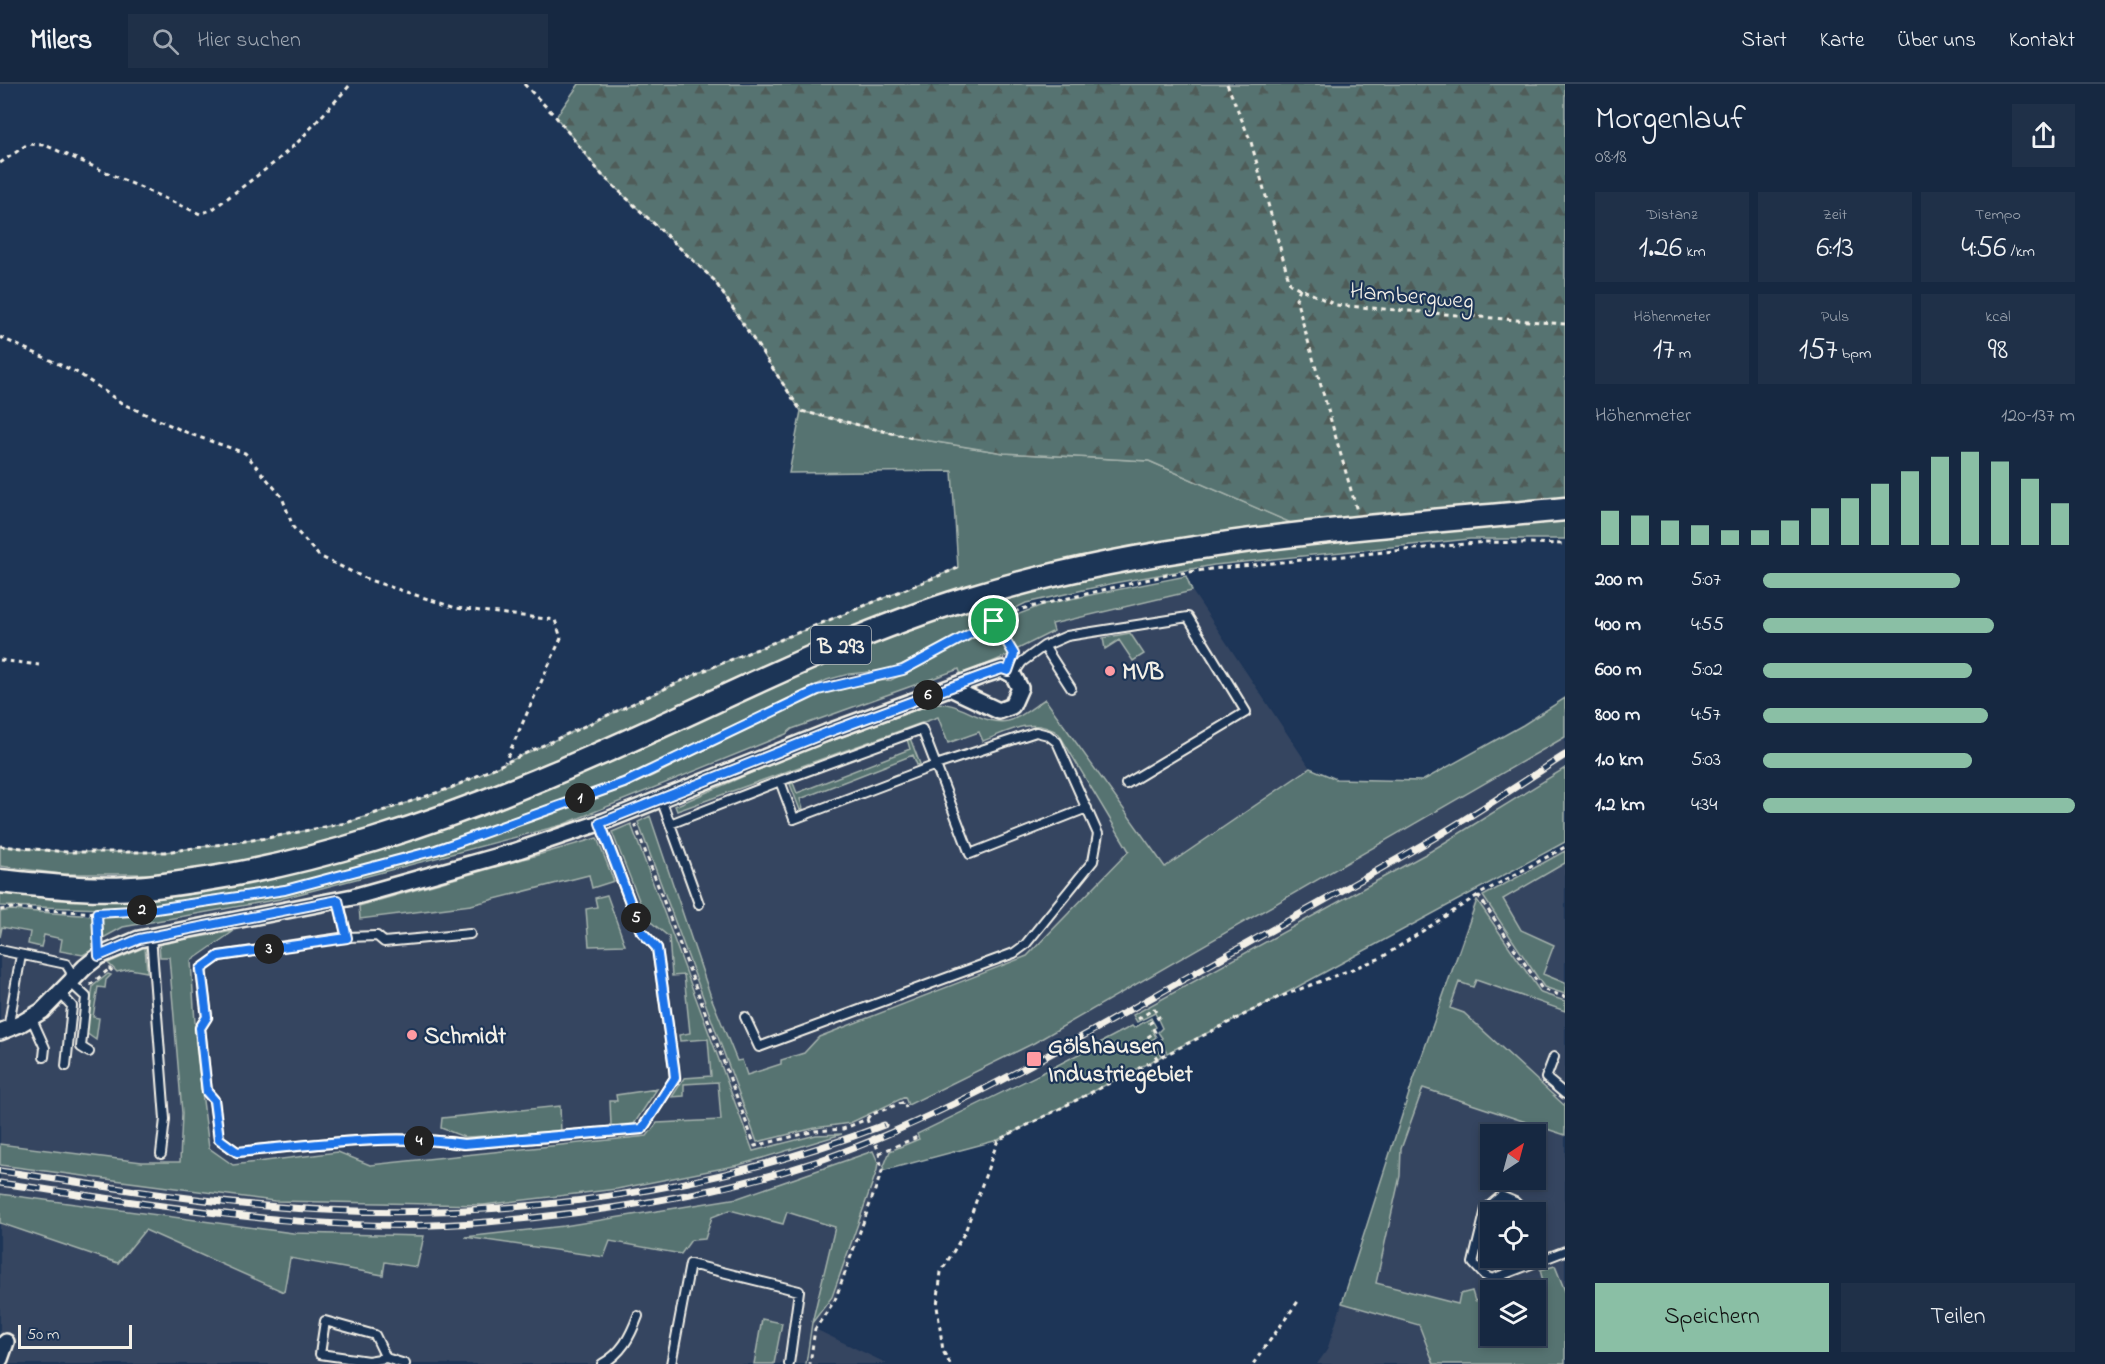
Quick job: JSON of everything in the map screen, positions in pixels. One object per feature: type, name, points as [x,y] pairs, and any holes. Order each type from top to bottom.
[{"type":"main road","name":"B 293","points":[[0,881],[99,888],[145,887],[246,872],[320,857],[442,819],[500,796],[594,757],[803,660],[909,618],[1059,573],[1149,555],[1195,549],[1565,508]]},
{"type":"street","points":[[4,1031],[31,1017],[70,989],[85,967],[118,946],[151,936],[338,900],[513,852],[600,823],[826,733],[993,672],[1011,673],[1020,688],[1017,699],[1006,710],[990,708],[950,688]]},
{"type":"street","points":[[0,1359],[6,1342]]},
{"type":"lane","points":[[1011,673],[1044,646],[1067,636],[1188,617],[1246,712],[1126,784]]},
{"type":"lane","points":[[1044,646],[1071,688]]},
{"type":"lane","points":[[670,824],[922,729],[969,854],[1087,808]]},
{"type":"lane","points":[[745,1017],[759,1047],[1014,953],[1025,945],[1093,861],[1098,834],[1058,742],[1048,735],[1036,732],[1023,734],[936,765],[794,819],[780,781]]},
{"type":"lane","points":[[661,799],[699,904]]},
{"type":"lane","points":[[470,934],[384,942],[377,936],[347,938],[219,956],[201,969],[207,1017],[200,1028],[207,1092],[214,1100],[219,1139],[237,1152],[339,1142],[440,1141],[464,1144],[642,1129],[675,1078],[674,1068],[657,948],[641,931],[600,823]]},
{"type":"lane","points":[[338,900],[347,938]]},
{"type":"lane","points":[[151,936],[165,1119],[161,1154]]},
{"type":"lane","points":[[0,950],[85,967]]},
{"type":"lane","points":[[4,1031],[21,955]]},
{"type":"lane","points":[[66,964],[70,972],[72,1006],[66,1066]]},
{"type":"lane","points":[[70,989],[86,997],[81,1047],[90,1052]]},
{"type":"lane","points":[[31,1017],[45,1048],[44,1057]]},
{"type":"lane","points":[[1554,1057],[1546,1078],[1565,1094]]},
{"type":"lane","points":[[1492,1202],[1501,1196],[1515,1202]]},
{"type":"lane","points":[[1480,1234],[1473,1263],[1484,1275],[1492,1278],[1516,1268]]},
{"type":"lane","points":[[1546,1256],[1565,1251]]},
{"type":"lane","points":[[671,1364],[690,1264],[799,1291],[789,1364]]},
{"type":"lane","points":[[602,1364],[613,1358],[627,1343],[638,1316]]},
{"type":"lane","points":[[386,1358],[375,1335],[325,1321],[320,1354],[368,1361],[386,1358],[405,1364]]},
{"type":"path","points":[[0,163],[28,144],[45,145],[200,214],[213,209],[274,163],[299,141],[351,84]]},
{"type":"path","points":[[524,84],[556,117],[602,175],[714,280],[801,411],[912,438]]},
{"type":"path","points":[[1227,84],[1251,141],[1290,284],[1300,288],[1296,299],[1356,506]]},
{"type":"path","name":"Hambergweg","points":[[1300,288],[1336,305],[1565,324]]},
{"type":"path","points":[[0,337],[78,373],[123,404],[190,434],[245,453],[282,497],[293,527],[319,556],[369,580],[456,608],[555,620],[561,638],[504,763]]},
{"type":"path","points":[[0,910],[12,908],[97,913],[149,910],[285,890],[436,850],[624,783],[818,690],[903,670],[994,621],[1054,599],[1178,574],[1486,542],[1565,544]]},
{"type":"path","points":[[0,846],[67,852],[165,852],[267,838],[346,823],[452,788],[734,657],[958,568]]},
{"type":"path","points":[[994,621],[1014,654],[1011,673]]},
{"type":"path","points":[[0,660],[39,665]]},
{"type":"path","points":[[950,1364],[943,1351],[936,1306],[941,1272],[965,1232],[998,1140],[1277,998],[1381,958],[1478,896],[1565,847]]},
{"type":"path","points":[[1478,896],[1542,989],[1565,997]]},
{"type":"path","points":[[97,913],[99,956]]},
{"type":"path","points":[[70,989],[109,969]]},
{"type":"path","points":[[1138,1019],[1154,1009],[1159,1017],[1150,1023],[1155,1032],[1145,1039],[1158,1060]]},
{"type":"path","points":[[867,1119],[870,1115],[904,1102],[906,1108]]},
{"type":"path","points":[[879,1153],[915,1138],[913,1134]]},
{"type":"path","points":[[810,1364],[815,1329],[835,1300],[882,1171]]},
{"type":"path","points":[[1253,1364],[1299,1300]]},
{"type":"shaded area","points":[[1192,591],[1310,768],[1257,803],[909,1104],[1034,1043],[1565,737],[1565,768],[1431,851],[1136,1013],[1133,1015],[1137,1022],[1132,1026],[917,1134],[919,1139],[890,1151],[835,1300],[815,1329],[888,1364],[0,1364],[0,909],[101,916],[103,938],[123,927],[338,885],[512,839],[570,823],[786,734],[792,729],[903,688],[959,668],[962,675],[1011,654],[1054,631],[1052,624]]},
{"type":"shaded area","points":[[1565,848],[1565,1364],[1317,1364],[1327,1350],[1412,1084],[1475,900]]},
{"type":"green space","points":[[579,84],[1565,84],[1565,501],[1298,526],[1149,461],[1004,453],[912,438],[801,411],[714,280],[602,175],[556,117]]},
{"type":"green space","points":[[801,411],[912,438],[1004,453],[1149,461],[1298,526],[1073,561],[399,825],[253,863],[158,874],[61,874],[0,866],[0,846],[67,852],[165,852],[267,838],[346,823],[452,788],[703,671],[958,568],[952,471],[789,473]]},
{"type":"green space","points":[[1565,519],[1565,539],[1470,539],[1214,565],[1114,583],[1026,603],[891,670],[849,674],[827,680],[646,769],[466,836],[290,885],[151,907],[106,909],[0,906],[0,894],[96,899],[274,877],[349,859],[434,833],[557,784],[882,638],[977,605],[1050,584],[1208,555]]},
{"type":"green space","points":[[1186,576],[1192,591],[1052,624],[1054,631],[1016,650],[1001,627],[1004,620],[1045,604]]},
{"type":"green space","points":[[990,626],[997,632],[1011,654],[961,675],[959,669],[792,729],[786,734],[562,825],[280,899],[123,927],[103,938],[101,916],[155,914],[293,891],[440,851],[652,776],[825,689],[856,682],[891,680]]},
{"type":"green space","points":[[1130,633],[1144,654],[1133,661],[1119,640],[1105,649],[1103,638]]},
{"type":"green space","points":[[1565,698],[1565,737],[1034,1043],[908,1105],[905,1097],[850,1123],[815,1128],[757,1142],[638,822],[650,816],[711,997],[737,1061],[742,1060],[747,1075],[781,1064],[781,1060],[804,1053],[819,1037],[1027,956],[1129,851],[1059,734],[1040,726],[1021,727],[983,741],[979,732],[948,743],[938,717],[677,811],[675,806],[793,755],[934,703],[944,703],[998,722],[1018,717],[1045,699],[1165,867],[1310,768],[1336,779],[1422,781],[1523,725]]},
{"type":"green space","points":[[910,738],[920,764],[917,765],[913,755],[800,799],[803,809],[800,810],[790,784],[793,783],[797,793],[910,749],[907,739]]},
{"type":"green space","points":[[1565,768],[1565,842],[1277,998],[1167,1053],[1159,1041],[1162,1038],[1158,1032],[1162,1028],[1155,1013],[1137,1022],[1133,1015],[1431,851]]},
{"type":"green space","points":[[631,824],[753,1151],[816,1135],[842,1134],[739,1165],[617,1189],[483,1205],[274,1201],[0,1165],[0,1144],[142,1162],[180,1162],[182,1113],[169,957],[160,957],[159,944],[234,931],[191,961],[197,1053],[209,1148],[233,1165],[338,1152],[370,1165],[647,1136],[657,1123],[721,1120],[718,1082],[684,1084],[684,1096],[672,1097],[684,1078],[711,1076],[708,1039],[680,1041],[679,1035],[690,1033],[684,975],[672,976],[669,937],[646,918],[612,832]]},
{"type":"green space","points":[[597,838],[614,881],[592,888],[589,875],[471,905],[360,919],[359,906]]},
{"type":"green space","points":[[1565,851],[1565,863],[1503,899],[1521,930],[1554,945],[1543,974],[1565,983],[1565,994],[1544,987],[1483,896]]},
{"type":"green space","points":[[607,895],[625,945],[589,946],[586,909],[597,907],[595,898]]},
{"type":"green space","points":[[1477,900],[1541,993],[1565,1001],[1565,1011],[1476,980],[1473,987],[1459,982],[1450,1008],[1464,1013],[1565,1106],[1565,1135],[1546,1129],[1546,1124],[1532,1124],[1423,1088],[1401,1149],[1400,1176],[1376,1283],[1458,1304],[1460,1294],[1472,1291],[1475,1301],[1480,1299],[1480,1346],[1546,1346],[1546,1280],[1543,1280],[1540,1270],[1555,1266],[1565,1291],[1565,1364],[1434,1364],[1419,1325],[1342,1303],[1412,1084]]},
{"type":"green space","points":[[11,910],[94,916],[95,948],[83,955],[60,951],[62,939],[44,935],[41,947],[28,944],[30,932],[2,927],[0,937],[0,912]]},
{"type":"green space","points":[[145,947],[147,972],[130,969],[117,972],[108,963]]},
{"type":"green space","points":[[108,974],[111,975],[106,980],[105,988],[98,987],[93,1017],[99,1018],[96,1040],[86,1033],[93,986]]},
{"type":"green space","points":[[1151,1018],[1156,1027],[1152,1030],[1156,1037],[1152,1040],[1162,1056],[998,1140],[882,1171],[890,1151],[919,1139],[917,1134]]},
{"type":"green space","points":[[657,1089],[634,1124],[611,1126],[610,1101],[617,1101],[616,1095]]},
{"type":"green space","points":[[560,1106],[561,1133],[464,1137],[441,1128],[442,1118]]},
{"type":"green space","points":[[873,1151],[878,1162],[877,1170],[832,1297],[812,1323],[835,1227],[787,1212],[783,1224],[730,1210],[712,1217],[705,1239],[691,1240],[681,1254],[610,1241],[604,1257],[465,1237],[564,1226],[738,1198]]},
{"type":"green space","points":[[0,1194],[293,1233],[424,1236],[417,1267],[385,1262],[383,1275],[290,1258],[284,1292],[145,1230],[118,1263],[0,1223]]},
{"type":"green space","points":[[762,1319],[782,1323],[774,1364],[754,1364]]},
{"type":"railway","points":[[0,1183],[243,1216],[304,1222],[426,1225],[487,1222],[612,1208],[696,1193],[778,1173],[818,1161],[908,1125],[1038,1061],[1422,845],[1565,755]]},
{"type":"railway","points":[[0,1171],[165,1195],[265,1206],[344,1211],[501,1208],[579,1200],[657,1188],[734,1172],[810,1151],[884,1125]]},
{"type":"place","name":"MVB","points":[[1110,671]]},
{"type":"place","name":"Schmidt","points":[[412,1035]]},
{"type":"place","name":"Gölshausen Industriegebiet","points":[[1034,1059]]},
{"type":"route","points":[[994,621],[1014,654],[1008,671],[1002,669],[925,696],[600,823],[641,931],[657,948],[674,1068],[675,1078],[642,1129],[464,1144],[440,1141],[339,1142],[237,1152],[219,1139],[214,1100],[207,1092],[200,1028],[207,1017],[201,969],[219,956],[347,938],[338,900],[139,939],[99,956],[97,913],[149,910],[285,890],[436,850],[624,783],[818,690],[838,683],[881,677],[903,670],[994,621]]}]
